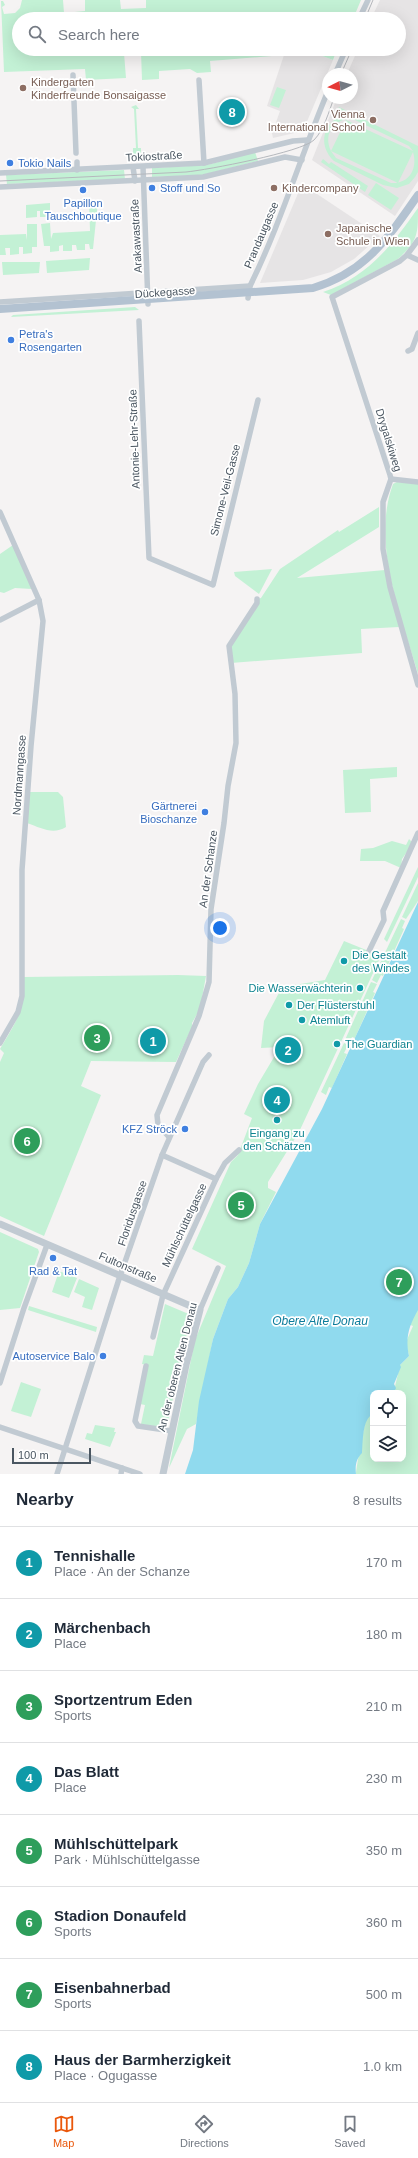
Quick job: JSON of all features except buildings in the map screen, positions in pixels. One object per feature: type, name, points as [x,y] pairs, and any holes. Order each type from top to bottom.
[{"type":"main road","points":[[330,284],[351,272],[373,254],[391,235],[418,195]]},
{"type":"main road","points":[[330,284],[352,274],[375,257],[394,236],[418,201]]},
{"type":"main road","name":"Dückegasse","points":[[0,309],[249,292],[292,296],[314,291],[330,284]]},
{"type":"main road","name":"Dückegasse","points":[[0,314],[148,299]]},
{"type":"street","points":[[362,12],[368,0]]},
{"type":"street","points":[[338,68],[343,56]]},
{"type":"street","points":[[73,74],[76,153]]},
{"type":"street","points":[[199,80],[204,163]]},
{"type":"street","name":"Prandaugasse","points":[[249,292],[302,160],[307,140],[322,104]]},
{"type":"street","name":"Tokiostraße","points":[[0,173],[204,163],[293,141],[307,140]]},
{"type":"street","points":[[0,187],[203,177],[287,156],[302,160]]},
{"type":"street","points":[[77,162],[77,170]]},
{"type":"street","name":"Arakawastraße","points":[[143,166],[148,299]]},
{"type":"street","points":[[132,167],[135,181]]},
{"type":"street","points":[[418,240],[407,255],[418,260]]},
{"type":"street","name":"Drygalskiweg","points":[[407,255],[389,268],[332,297],[349,352],[385,455],[391,479],[383,502],[383,549],[387,575],[418,685]]},
{"type":"street","name":"Dückegasse","points":[[0,302],[148,299]]},
{"type":"street","name":"Antonie-Lehr-Straße","points":[[139,321],[149,558],[212,585]]},
{"type":"street","points":[[408,351],[412,349],[418,333]]},
{"type":"street","name":"Simone-Veil-Gasse","points":[[212,585],[258,400]]},
{"type":"street","points":[[391,479],[418,482]]},
{"type":"street","name":"Nordmanngasse","points":[[0,512],[39,600],[42,611],[43,632],[32,734],[22,870],[22,996],[18,1012],[0,1043]]},
{"type":"street","name":"An der Schanze","points":[[169,1137],[158,1125],[157,1115],[199,1016],[209,982],[211,910],[224,829],[228,786],[236,743],[235,694],[229,646],[257,603],[257,599]]},
{"type":"street","points":[[0,620],[39,600]]},
{"type":"street","points":[[369,951],[384,920],[383,911],[418,833]]},
{"type":"street","name":"Floridusgasse","points":[[57,1474],[162,1155],[203,1062],[209,1055]]},
{"type":"street","name":"Mühlschüttelgasse","points":[[153,1338],[163,1294],[216,1179],[226,1163],[240,1150]]},
{"type":"street","points":[[162,1155],[216,1179]]},
{"type":"street","name":"Fultonstraße","points":[[0,1224],[200,1310]]},
{"type":"street","points":[[0,1383],[24,1306],[48,1245]]},
{"type":"street","name":"An der oberen Alten Donau","points":[[163,1474],[200,1310],[218,1268]]},
{"type":"street","points":[[146,1366],[135,1421],[138,1426],[172,1431]]},
{"type":"street","points":[[0,1427],[65,1449],[122,1471],[140,1474]]},
{"type":"shaded area","name":"Vienna International School","points":[[380,0],[418,0],[418,181],[395,216],[312,160],[335,104],[358,104],[358,68],[350,68],[355,56],[406,56],[406,12],[374,12]]},
{"type":"shaded area","points":[[284,56],[322,56],[333,60],[330,68],[322,68],[322,86],[303,131],[273,138],[271,129],[274,128],[280,111],[267,106]]},
{"type":"shaded area","name":"Japanische Schule in Wien","points":[[302,184],[380,236],[354,259],[331,272],[303,280],[260,283]]},
{"type":"green space","points":[[22,0],[63,0],[64,12],[16,12],[20,8]]},
{"type":"green space","points":[[85,0],[120,0],[121,9],[146,8],[146,0],[361,0],[356,12],[74,12],[85,11]]},
{"type":"green space","points":[[1,1],[3,1],[5,5],[2,7],[4,14],[12,13],[12,56],[124,56],[126,78],[86,80],[85,69],[4,72]]},
{"type":"green space","points":[[141,56],[272,56],[210,61],[211,72],[197,73],[190,69],[159,71],[159,79],[142,80]]},
{"type":"green space","points":[[322,56],[334,56],[333,60]]},
{"type":"green space","points":[[277,87],[286,90],[279,108],[270,105]]},
{"type":"green space","points":[[136,105],[139,109],[136,109],[138,148],[141,148],[141,159],[133,160],[133,148],[136,148],[134,109],[131,107]]},
{"type":"green space","points":[[339,107],[418,146],[418,172],[409,184],[397,188],[383,185],[334,161],[325,148],[324,141],[327,128],[332,122],[345,115],[337,111]],"holes":[[[346,119],[355,120],[409,146],[413,151],[346,120],[331,151],[328,140],[330,131],[336,124]],[[331,151],[397,183],[391,183],[336,158]],[[413,152],[413,170],[407,178],[398,182]]]},
{"type":"green space","points":[[255,152],[258,161],[202,175],[152,177],[152,168],[207,165]]},
{"type":"green space","points":[[323,159],[329,164],[331,162],[368,186],[365,192],[321,162]]},
{"type":"green space","points":[[124,170],[125,179],[7,184],[6,175]]},
{"type":"green space","points":[[376,183],[399,198],[391,210],[368,195]]},
{"type":"green space","points":[[98,201],[93,249],[90,249],[89,244],[85,244],[85,250],[77,250],[76,245],[72,245],[72,251],[63,251],[63,245],[59,246],[59,251],[50,252],[50,246],[44,246],[41,224],[50,223],[51,239],[53,233],[90,231],[89,202]]},
{"type":"green space","points":[[50,203],[50,217],[40,217],[40,211],[37,211],[37,217],[26,218],[26,205]]},
{"type":"green space","points":[[418,208],[416,236],[405,253],[398,259],[331,295],[323,292],[339,286],[366,269],[399,235]]},
{"type":"green space","points":[[27,224],[37,224],[37,247],[32,247],[32,253],[23,254],[23,247],[19,247],[19,254],[10,255],[10,248],[5,248],[6,255],[0,255],[0,235],[26,234],[27,240]]},
{"type":"green space","points":[[90,258],[89,270],[47,273],[46,261]]},
{"type":"green space","points":[[2,262],[40,262],[39,273],[3,275]]},
{"type":"green space","points":[[135,307],[139,310],[11,317],[13,315]]},
{"type":"green space","points":[[397,482],[418,484],[418,674],[397,604],[387,555],[385,531],[387,507],[393,484]]},
{"type":"green space","points":[[379,507],[379,527],[297,578],[385,570],[399,627],[361,629],[362,653],[231,663],[229,646],[257,599],[261,598],[280,569],[338,530],[339,532]]},
{"type":"green space","points":[[13,545],[32,589],[15,588],[4,593],[0,592],[0,554]]},
{"type":"green space","points":[[272,569],[259,594],[235,576],[234,572]]},
{"type":"green space","points":[[397,767],[397,777],[370,779],[371,812],[345,813],[343,770]]},
{"type":"green space","points":[[28,792],[58,792],[63,797],[66,827],[52,831],[27,823]]},
{"type":"green space","points":[[409,839],[413,843],[402,859],[401,868],[385,861],[360,861],[361,849],[373,848],[392,841],[406,845]]},
{"type":"green space","points":[[418,867],[418,877],[387,942],[384,939]]},
{"type":"green space","points":[[418,883],[418,901],[406,919],[402,917]]},
{"type":"green space","points":[[401,919],[405,921],[402,928],[404,929],[383,976],[381,975],[377,983],[372,980]]},
{"type":"green space","points":[[344,941],[381,956],[299,1132],[268,1182],[268,1188],[276,1192],[260,1224],[249,1263],[238,1287],[228,1299],[213,1339],[196,1424],[187,1429],[169,1468],[195,1340],[226,1266],[192,1249],[231,1162],[238,1155],[252,1118],[244,1114],[258,1084],[280,1047],[261,1048],[264,1021],[282,987],[325,980]]},
{"type":"green space","points":[[206,976],[200,1009],[192,1023],[192,1027],[176,1062],[91,1061],[81,1086],[101,1095],[44,1236],[0,1216],[0,1062],[4,1053],[0,1049],[15,1023],[21,1008],[24,977]]},
{"type":"green space","points":[[371,982],[377,984],[373,992],[375,993],[355,1038],[352,1037],[349,1044],[345,1040]]},
{"type":"green space","points":[[344,1043],[348,1045],[344,1053],[347,1054],[332,1088],[329,1087],[326,1095],[321,1092]]},
{"type":"green space","points":[[0,1232],[38,1249],[39,1252],[20,1308],[0,1310]]},
{"type":"green space","points":[[418,1255],[418,1474],[356,1474],[366,1420],[370,1416],[370,1462],[406,1462],[406,1390],[394,1390],[400,1365],[409,1356],[406,1342],[413,1326],[405,1323]]},
{"type":"green space","points":[[59,1271],[77,1278],[69,1298],[52,1292]]},
{"type":"green space","points":[[79,1279],[99,1288],[92,1310],[82,1307],[85,1297],[74,1292]]},
{"type":"green space","points":[[165,1304],[191,1315],[167,1426],[161,1428],[141,1424],[145,1405],[140,1404],[147,1365],[142,1364],[144,1355],[153,1356]]},
{"type":"green space","points":[[29,1306],[97,1327],[96,1332],[28,1310]]},
{"type":"green space","points":[[21,1382],[41,1389],[31,1417],[11,1411]]},
{"type":"green space","points":[[95,1425],[115,1428],[114,1432],[116,1432],[110,1447],[85,1439],[87,1433],[92,1434]]},
{"type":"water","name":"Obere Alte Donau","points":[[418,902],[418,1310],[412,1321],[408,1337],[407,1343],[409,1356],[400,1365],[401,1367],[394,1384],[396,1388],[395,1390],[370,1390],[370,1416],[365,1426],[362,1453],[356,1463],[356,1474],[185,1474],[193,1450],[199,1401],[213,1339],[228,1299],[238,1287],[249,1263],[260,1224],[322,1109]]},
{"type":"tram line","points":[[368,12],[373,0]]},
{"type":"tram line","points":[[344,68],[349,56]]},
{"type":"tram line","points":[[0,181],[186,172],[274,155],[306,145],[314,140],[318,136],[323,126],[332,104]]},
{"type":"place","name":"Kindergarten Kinderfreunde Bonsaigasse","points":[[23,88]]},
{"type":"place","name":"Haus der Barmherzigkeit","points":[[232,112]]},
{"type":"place","name":"Vienna International School","points":[[373,120]]},
{"type":"place","name":"Tokio Nails","points":[[10,163]]},
{"type":"place","name":"Stoff und So","points":[[152,188]]},
{"type":"place","name":"Kindercompany","points":[[274,188]]},
{"type":"place","name":"Papillon Tauschboutique","points":[[83,190]]},
{"type":"place","name":"Japanische Schule in Wien","points":[[328,234]]},
{"type":"place","name":"Petra's Rosengarten","points":[[11,340]]},
{"type":"place","name":"Gärtnerei Bioschanze","points":[[205,812]]},
{"type":"place","name":"Die Gestalt des Windes","points":[[344,961]]},
{"type":"place","name":"Die Wasserwächterin","points":[[360,988]]},
{"type":"place","name":"Der Flüsterstuhl","points":[[289,1005]]},
{"type":"place","name":"Atemluft","points":[[302,1020]]},
{"type":"place","name":"Sportzentrum Eden","points":[[97,1038]]},
{"type":"place","name":"Tennishalle","points":[[153,1041]]},
{"type":"place","name":"The Guardian","points":[[337,1044]]},
{"type":"place","name":"Märchenbach","points":[[288,1050]]},
{"type":"place","name":"Das Blatt","points":[[277,1100]]},
{"type":"place","name":"Eingang zu den Schätzen","points":[[277,1120]]},
{"type":"place","name":"KFZ Ströck","points":[[185,1129]]},
{"type":"place","name":"Stadion Donaufeld","points":[[27,1141]]},
{"type":"place","name":"Mühlschüttelpark","points":[[241,1205]]},
{"type":"place","name":"Rad & Tat","points":[[53,1258]]},
{"type":"place","name":"Eisenbahnerbad","points":[[399,1282]]},
{"type":"place","name":"Autoservice Balo","points":[[103,1356]]}]
